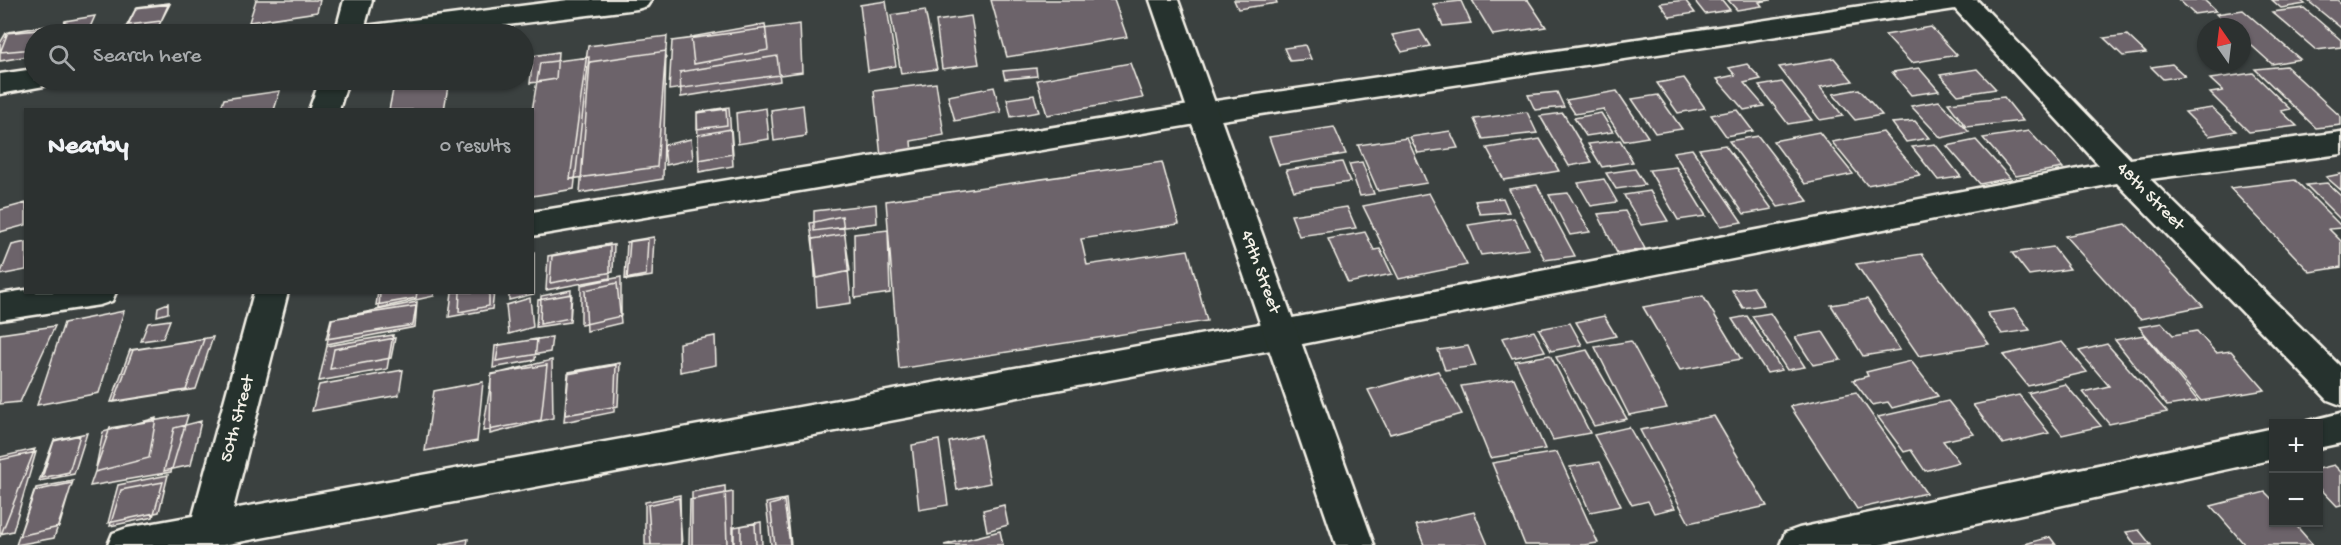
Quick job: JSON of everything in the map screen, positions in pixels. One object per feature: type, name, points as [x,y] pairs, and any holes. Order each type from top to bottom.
[{"type":"street","points":[[352,24],[358,0]]},
{"type":"street","points":[[447,24],[637,0]]},
{"type":"street","name":"49th Street","points":[[1164,0],[1355,545]]},
{"type":"street","points":[[534,224],[1202,113],[1962,0]]},
{"type":"street","name":"48th Street","points":[[1962,0],[2123,171],[2341,390]]},
{"type":"street","points":[[0,84],[24,80]]},
{"type":"street","points":[[325,108],[331,90]]},
{"type":"street","points":[[127,545],[206,538],[1282,334],[2123,171],[2341,143]]},
{"type":"street","points":[[0,307],[87,294]]},
{"type":"street","name":"50th Street","points":[[206,538],[270,294]]},
{"type":"street","points":[[2323,432],[2341,428]]},
{"type":"street","points":[[1799,545],[2269,443]]},
{"type":"building","points":[[256,0],[320,0],[317,12],[249,22]]},
{"type":"building","points":[[991,0],[1114,0],[1127,37],[1007,57]]},
{"type":"building","points":[[1234,0],[1276,0],[1277,3],[1238,9]]},
{"type":"building","points":[[1472,0],[1528,0],[1546,27],[1493,35]]},
{"type":"building","points":[[1685,0],[1695,13],[1670,17],[1660,3]]},
{"type":"building","points":[[1694,0],[1722,0],[1730,10],[1705,14]]},
{"type":"building","points":[[1728,0],[1771,0],[1759,2],[1762,6],[1737,10]]},
{"type":"building","points":[[2179,0],[2204,0],[2216,11],[2194,14]]},
{"type":"building","points":[[2272,0],[2300,0],[2305,4],[2281,8]]},
{"type":"building","points":[[2307,0],[2337,0],[2341,3],[2341,28]]},
{"type":"building","points":[[886,1],[896,66],[868,71],[860,5]]},
{"type":"building","points":[[1461,1],[1471,23],[1443,26],[1433,4]]},
{"type":"building","points":[[169,3],[161,21],[128,24],[137,7]]},
{"type":"building","points":[[170,4],[160,24],[128,24],[136,8]]},
{"type":"building","points":[[2304,8],[2341,40],[2341,47],[2316,50],[2272,12]]},
{"type":"building","points":[[925,10],[937,69],[901,74],[891,15]]},
{"type":"building","points":[[2243,10],[2300,59],[2272,64],[2251,45],[2251,18],[2220,18],[2216,14]]},
{"type":"building","points":[[95,16],[91,24],[64,24],[65,21]]},
{"type":"building","points":[[971,16],[979,64],[942,69],[936,21]]},
{"type":"building","points":[[765,24],[768,50],[694,64],[691,37]]},
{"type":"building","points":[[800,24],[802,72],[669,90],[672,41]]},
{"type":"building","points":[[1931,27],[1957,55],[1911,63],[1885,35]]},
{"type":"building","points":[[24,30],[24,57],[0,61],[0,53],[8,32]]},
{"type":"building","points":[[1420,30],[1430,46],[1402,52],[1392,35]]},
{"type":"building","points":[[24,31],[24,50],[0,52],[0,43],[6,33]]},
{"type":"building","points":[[2127,35],[2146,53],[2123,56],[2104,38]]},
{"type":"building","points":[[667,36],[657,167],[570,179],[588,46]]},
{"type":"building","points":[[1305,45],[1311,59],[1290,61],[1284,48]]},
{"type":"building","points":[[666,51],[663,179],[580,193],[590,62]]},
{"type":"building","points":[[558,52],[556,79],[534,82],[534,56]]},
{"type":"building","points":[[777,56],[780,81],[681,97],[680,72]]},
{"type":"building","points":[[589,57],[574,189],[534,196],[532,108],[540,63]]},
{"type":"building","points":[[1834,58],[1853,81],[1820,87],[1843,116],[1820,120],[1779,67]]},
{"type":"building","points":[[1130,63],[1143,98],[1047,115],[1037,80]]},
{"type":"building","points":[[1747,64],[1761,79],[1744,83],[1764,106],[1744,110],[1717,79],[1735,75],[1729,68]]},
{"type":"building","points":[[2172,64],[2185,76],[2163,79],[2151,67]]},
{"type":"building","points":[[2286,66],[2341,117],[2341,125],[2316,128],[2255,69]]},
{"type":"building","points":[[1036,68],[1037,76],[1005,79],[1003,71]]},
{"type":"building","points":[[1919,68],[1939,91],[1911,95],[1892,72]]},
{"type":"building","points":[[1977,69],[1996,89],[1958,95],[1940,75]]},
{"type":"building","points":[[2253,73],[2290,109],[2281,111],[2297,126],[2249,132],[2210,93],[2223,91],[2210,79]]},
{"type":"building","points":[[1684,78],[1705,108],[1678,113],[1657,83]]},
{"type":"building","points":[[1782,82],[1812,120],[1788,124],[1759,86]]},
{"type":"building","points":[[936,83],[944,135],[911,141],[912,153],[881,157],[874,91]]},
{"type":"building","points":[[994,87],[1001,112],[955,121],[948,96]]},
{"type":"building","points":[[1859,89],[1882,115],[1855,120],[1833,94]]},
{"type":"building","points":[[393,90],[447,90],[444,108],[389,108]]},
{"type":"building","points":[[280,91],[275,108],[221,108],[224,99]]},
{"type":"building","points":[[1617,91],[1648,137],[1624,141],[1603,109],[1575,114],[1566,100]]},
{"type":"building","points":[[1557,92],[1564,107],[1535,110],[1528,95]]},
{"type":"building","points":[[1034,95],[1039,112],[1011,117],[1007,99]]},
{"type":"building","points":[[1658,95],[1682,129],[1655,133],[1632,99]]},
{"type":"building","points":[[2004,97],[2023,121],[1966,127],[1948,103]]},
{"type":"building","points":[[1939,101],[1969,132],[1941,138],[1911,106]]},
{"type":"building","points":[[803,105],[806,136],[774,141],[771,110]]},
{"type":"building","points":[[729,107],[733,166],[699,172],[697,112]]},
{"type":"building","points":[[766,108],[769,139],[738,144],[736,113]]},
{"type":"building","points":[[2212,108],[2236,131],[2209,136],[2185,112]]},
{"type":"building","points":[[726,109],[727,125],[697,129],[697,113]]},
{"type":"building","points":[[1737,110],[1753,131],[1726,136],[1711,115]]},
{"type":"building","points":[[1527,112],[1537,133],[1483,139],[1474,119]]},
{"type":"building","points":[[1563,113],[1592,162],[1569,166],[1540,116]]},
{"type":"building","points":[[1601,113],[1613,132],[1586,136],[1574,118]]},
{"type":"building","points":[[1915,121],[1929,138],[1906,142],[1892,123]]},
{"type":"building","points":[[1334,127],[1346,154],[1279,165],[1269,137]]},
{"type":"building","points":[[731,129],[733,154],[699,160],[698,135]]},
{"type":"building","points":[[1450,131],[1458,148],[1418,153],[1410,137]]},
{"type":"building","points":[[2029,131],[2063,168],[2016,176],[1983,138]]},
{"type":"building","points":[[1819,132],[1853,174],[1805,184],[1773,141]]},
{"type":"building","points":[[1883,132],[1920,175],[1867,185],[1832,142]]},
{"type":"building","points":[[1758,136],[1808,201],[1778,207],[1729,141]]},
{"type":"building","points":[[1407,138],[1427,183],[1378,191],[1358,145]]},
{"type":"building","points":[[691,139],[693,159],[666,165],[664,145]]},
{"type":"building","points":[[1540,139],[1559,171],[1504,180],[1487,148]]},
{"type":"building","points":[[1620,140],[1633,162],[1602,167],[1588,144]]},
{"type":"building","points":[[1976,140],[2010,178],[1980,184],[1947,146]]},
{"type":"building","points":[[1935,144],[1961,177],[1938,180],[1912,147]]},
{"type":"building","points":[[1725,145],[1772,209],[1744,214],[1699,149]]},
{"type":"building","points":[[1692,149],[1742,222],[1721,226],[1673,152]]},
{"type":"building","points":[[1162,162],[1179,224],[1081,239],[1087,265],[1188,250],[1207,321],[899,369],[886,201]]},
{"type":"building","points":[[1342,162],[1350,182],[1294,191],[1286,170]]},
{"type":"building","points":[[1362,162],[1374,194],[1360,196],[1349,164]]},
{"type":"building","points":[[1676,167],[1706,216],[1678,220],[1649,170]]},
{"type":"building","points":[[1635,169],[1645,185],[1616,189],[1606,173]]},
{"type":"building","points":[[2341,174],[2341,190],[2326,177]]},
{"type":"building","points":[[1604,179],[1617,202],[1591,206],[1578,183]]},
{"type":"building","points":[[2295,180],[2341,226],[2341,228],[2329,229],[2341,241],[2341,267],[2310,272],[2230,188]]},
{"type":"building","points":[[2327,183],[2341,196],[2341,220],[2306,185]]},
{"type":"building","points":[[1537,185],[1575,256],[1545,260],[1509,189]]},
{"type":"building","points":[[1650,191],[1668,221],[1641,225],[1624,195]]},
{"type":"building","points":[[1429,193],[1467,265],[1399,279],[1363,206]]},
{"type":"building","points":[[1568,193],[1590,232],[1570,235],[1549,195]]},
{"type":"building","points":[[1503,198],[1509,212],[1480,214],[1475,201]]},
{"type":"building","points":[[24,204],[24,226],[0,232],[0,210]]},
{"type":"building","points":[[876,204],[877,223],[814,231],[814,211]]},
{"type":"building","points":[[1347,207],[1356,228],[1299,236],[1291,215]]},
{"type":"building","points":[[1625,211],[1645,249],[1617,253],[1598,214]]},
{"type":"building","points":[[842,216],[850,271],[817,278],[810,223]]},
{"type":"building","points":[[1514,218],[1529,249],[1481,255],[1468,225]]},
{"type":"building","points":[[2126,224],[2203,306],[2140,319],[2065,236]]},
{"type":"building","points":[[888,230],[890,293],[855,298],[854,234]]},
{"type":"building","points":[[1365,232],[1374,250],[1380,249],[1392,274],[1348,283],[1328,239]]},
{"type":"building","points":[[845,234],[851,303],[817,308],[813,239]]},
{"type":"building","points":[[654,237],[652,276],[627,280],[630,241]]},
{"type":"building","points":[[648,239],[646,275],[625,279],[627,242]]},
{"type":"building","points":[[24,242],[24,270],[0,275],[12,245]]},
{"type":"building","points":[[610,244],[610,278],[546,290],[548,256]]},
{"type":"building","points":[[614,245],[613,272],[550,283],[552,256]]},
{"type":"building","points":[[2053,247],[2070,269],[2029,275],[2012,253]]},
{"type":"building","points":[[1922,254],[1989,344],[1919,356],[1856,264]]},
{"type":"building","points":[[621,277],[621,316],[581,325],[581,285]]},
{"type":"building","points":[[617,283],[621,323],[587,331],[585,290]]},
{"type":"building","points":[[1753,287],[1764,305],[1743,308],[1732,290]]},
{"type":"building","points":[[571,290],[570,318],[540,324],[541,296]]},
{"type":"building","points":[[378,294],[417,294],[416,298],[376,305]]},
{"type":"building","points":[[380,294],[434,294],[434,296],[379,308]]},
{"type":"building","points":[[452,294],[494,294],[492,309],[449,317]]},
{"type":"building","points":[[460,294],[489,294],[489,306],[459,312]]},
{"type":"building","points":[[509,294],[534,294],[509,300]]},
{"type":"building","points":[[572,294],[570,322],[536,327],[538,300]]},
{"type":"building","points":[[1703,296],[1741,359],[1680,370],[1643,307]]},
{"type":"building","points":[[530,298],[533,327],[509,334],[506,305]]},
{"type":"building","points":[[1867,299],[1900,350],[1863,356],[1831,305]]},
{"type":"building","points":[[417,302],[415,327],[327,344],[332,319]]},
{"type":"building","points":[[168,303],[168,313],[157,316],[158,307]]},
{"type":"building","points":[[416,306],[413,325],[326,339],[331,319]]},
{"type":"building","points":[[2015,309],[2030,330],[2002,334],[1987,313]]},
{"type":"building","points":[[124,311],[99,393],[37,405],[64,323]]},
{"type":"building","points":[[1770,313],[1805,367],[1787,370],[1752,316]]},
{"type":"building","points":[[1604,316],[1616,336],[1588,342],[1576,322]]},
{"type":"building","points":[[1747,316],[1782,370],[1767,373],[1732,319]]},
{"type":"building","points":[[170,320],[163,338],[141,341],[148,323]]},
{"type":"building","points":[[1570,323],[1582,345],[1551,351],[1539,329]]},
{"type":"building","points":[[2162,323],[2173,335],[2197,331],[2216,353],[2231,351],[2265,390],[2201,401],[2139,327]]},
{"type":"building","points":[[55,326],[20,402],[0,404],[0,334]]},
{"type":"building","points":[[1534,331],[1545,351],[1512,358],[1502,338]]},
{"type":"building","points":[[1823,332],[1841,360],[1813,365],[1795,337]]},
{"type":"building","points":[[393,335],[387,369],[319,381],[327,346]]},
{"type":"building","points":[[2144,335],[2198,401],[2167,406],[2115,340]]},
{"type":"building","points":[[715,336],[716,365],[680,372],[679,343]]},
{"type":"building","points":[[213,337],[196,389],[114,402],[133,350]]},
{"type":"building","points":[[552,337],[550,352],[496,361],[499,345]]},
{"type":"building","points":[[395,338],[391,358],[330,369],[334,349]]},
{"type":"building","points":[[204,339],[186,390],[111,402],[130,350]]},
{"type":"building","points":[[537,339],[535,360],[493,368],[495,346]]},
{"type":"building","points":[[1631,341],[1667,408],[1629,415],[1595,347]]},
{"type":"building","points":[[2062,342],[2087,372],[2028,386],[2003,355]]},
{"type":"building","points":[[2107,344],[2167,412],[2109,424],[2083,392],[2109,386],[2079,351]]},
{"type":"building","points":[[1468,346],[1476,366],[1445,370],[1438,350]]},
{"type":"building","points":[[1587,350],[1627,419],[1594,426],[1556,357]]},
{"type":"building","points":[[1550,355],[1590,433],[1553,440],[1515,361]]},
{"type":"building","points":[[552,360],[553,418],[490,434],[491,375]]},
{"type":"building","points":[[1911,361],[1938,396],[1892,408],[1888,402],[1872,405],[1853,380],[1868,376],[1866,372]]},
{"type":"building","points":[[620,363],[618,406],[565,415],[569,372]]},
{"type":"building","points":[[547,365],[541,420],[483,431],[492,374]]},
{"type":"building","points":[[616,365],[614,412],[564,422],[568,374]]},
{"type":"building","points":[[403,370],[399,395],[312,411],[319,385]]},
{"type":"building","points":[[1438,371],[1462,414],[1390,434],[1368,390]]},
{"type":"building","points":[[1514,378],[1545,449],[1490,458],[1461,386]]},
{"type":"building","points":[[483,382],[477,441],[425,451],[434,391]]},
{"type":"building","points":[[2065,384],[2101,426],[2062,435],[2028,393]]},
{"type":"building","points":[[1856,392],[1926,493],[1857,509],[1790,406]]},
{"type":"building","points":[[2019,395],[2049,433],[2003,444],[1973,405]]},
{"type":"building","points":[[1948,401],[1974,434],[1943,441],[1959,462],[1925,471],[1911,450],[1904,452],[1878,417]]},
{"type":"building","points":[[188,415],[171,472],[90,486],[110,428]]},
{"type":"building","points":[[1714,416],[1767,506],[1689,523],[1640,430]]},
{"type":"building","points":[[156,418],[149,458],[95,472],[103,432]]},
{"type":"building","points":[[201,421],[191,465],[164,471],[174,428]]},
{"type":"building","points":[[1629,427],[1675,508],[1654,513],[1648,501],[1632,505],[1594,435]]},
{"type":"building","points":[[87,433],[74,474],[39,481],[54,440]]},
{"type":"building","points":[[80,435],[69,472],[42,478],[54,441]]},
{"type":"building","points":[[981,435],[990,483],[957,490],[949,442]]},
{"type":"building","points":[[939,440],[948,505],[919,510],[912,445]]},
{"type":"building","points":[[35,449],[0,537],[0,457]]},
{"type":"building","points":[[36,452],[13,531],[0,534],[0,460]]},
{"type":"building","points":[[1557,452],[1598,543],[1525,545],[1492,463]]},
{"type":"building","points":[[1600,462],[1621,506],[1590,512],[1570,467]]},
{"type":"building","points":[[2334,465],[2341,472],[2341,505],[2337,506],[2323,491],[2323,468]]},
{"type":"building","points":[[168,475],[159,512],[108,523],[118,485]]},
{"type":"building","points":[[73,481],[54,538],[16,545],[36,488]]},
{"type":"building","points":[[163,482],[153,517],[110,526],[121,490]]},
{"type":"building","points":[[72,483],[59,527],[19,536],[34,491]]},
{"type":"building","points":[[725,486],[727,545],[692,545],[692,492]]},
{"type":"building","points":[[733,492],[733,545],[689,545],[690,500]]},
{"type":"building","points":[[2265,492],[2269,496],[2269,527],[2297,527],[2313,545],[2245,545],[2211,506]]},
{"type":"building","points":[[680,495],[681,545],[645,545],[645,502]]},
{"type":"building","points":[[679,498],[682,545],[651,545],[648,505]]},
{"type":"building","points":[[786,499],[791,545],[771,545],[766,503]]},
{"type":"building","points":[[784,501],[790,545],[775,545],[770,505]]},
{"type":"building","points":[[1004,505],[1008,525],[987,531],[983,510]]},
{"type":"building","points":[[1474,512],[1488,545],[1424,545],[1416,525]]},
{"type":"building","points":[[761,522],[762,545],[741,545],[741,526]]},
{"type":"building","points":[[755,523],[756,545],[734,545],[734,527]]},
{"type":"building","points":[[2139,530],[2151,545],[2135,545],[2126,532]]},
{"type":"building","points":[[1000,531],[1003,545],[944,545]]},
{"type":"building","points":[[2050,537],[2056,545],[2021,545]]},
{"type":"building","points":[[468,539],[467,545],[439,545]]}]
